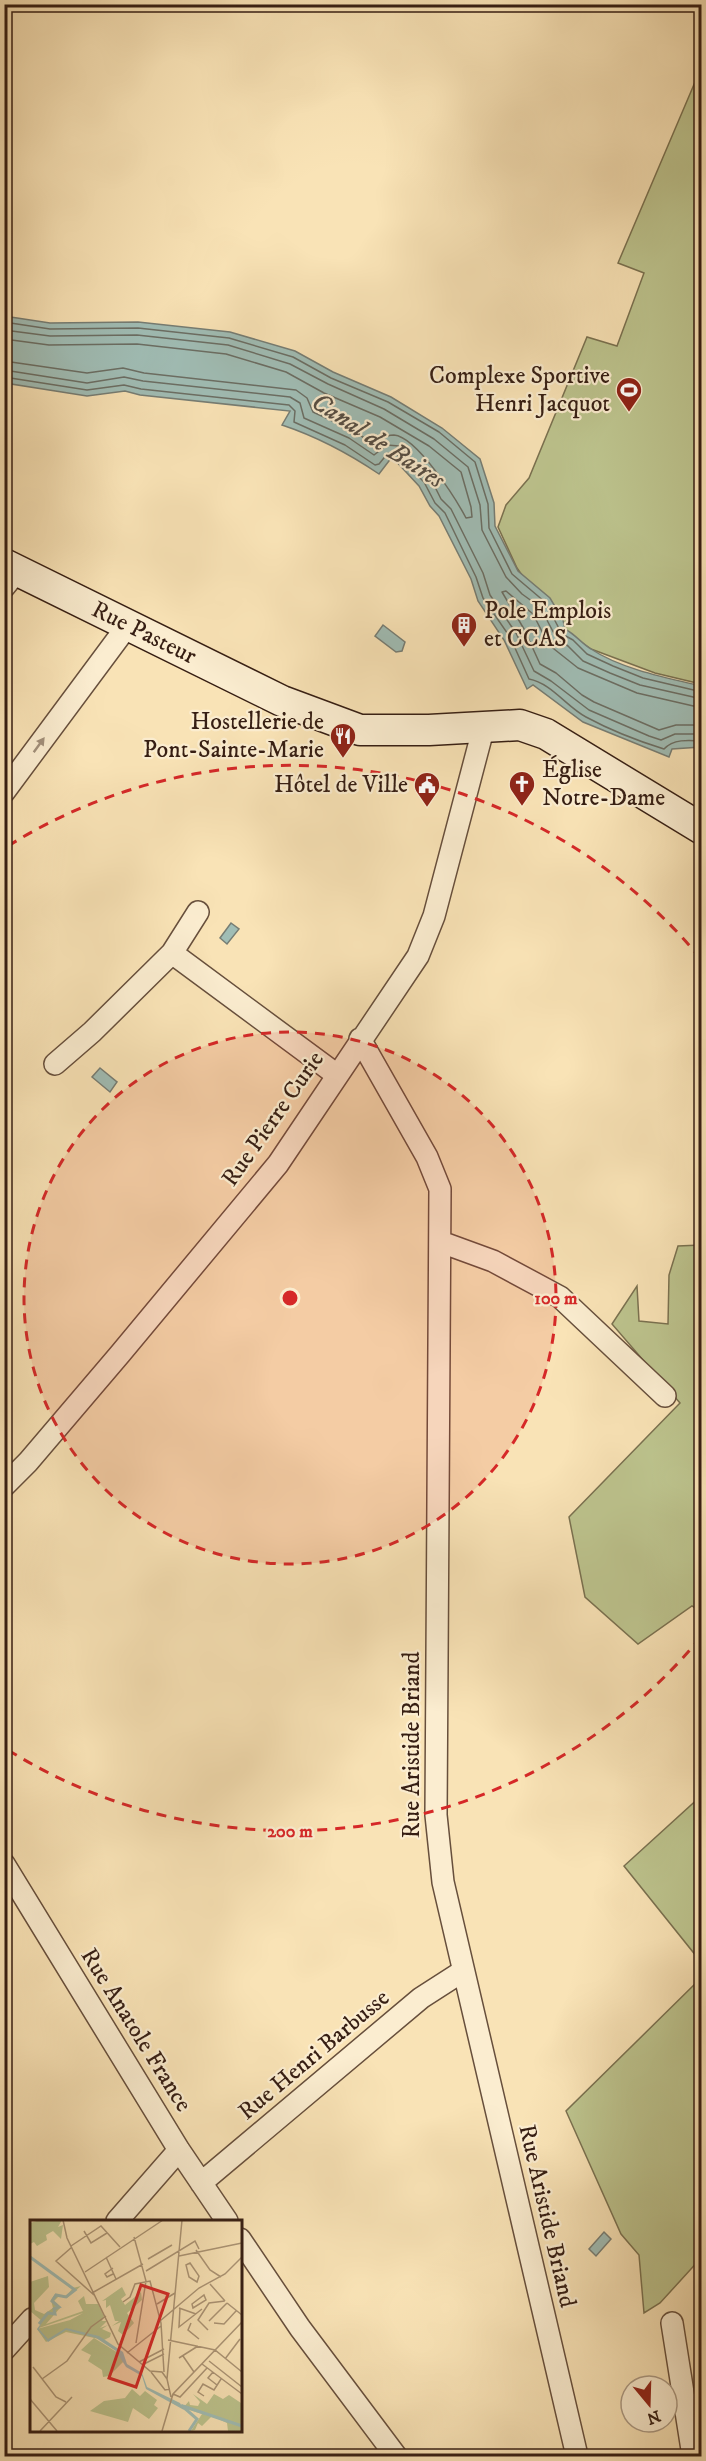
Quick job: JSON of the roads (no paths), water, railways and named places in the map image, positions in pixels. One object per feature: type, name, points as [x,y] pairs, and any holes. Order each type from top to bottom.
[{"type":"main road","name":"Rue Pasteur","points":[[9,574],[128,625],[282,701],[360,730],[429,730],[520,725],[531,727],[702,829]]},
{"type":"street","points":[[4,792],[128,625]]},
{"type":"street","name":"Rue Pierre Curie","points":[[4,1486],[28,1462],[120,1354],[278,1164],[418,956],[430,926],[484,726]]},
{"type":"street","points":[[55,1064],[93,1032],[172,953],[198,912]]},
{"type":"street","points":[[172,953],[337,1074]]},
{"type":"street","name":"Rue Aristide Briand","points":[[360,1039],[436,1173],[440,1189],[436,1815],[443,1882],[577,2457]]},
{"type":"street","points":[[441,1242],[493,1261],[560,1297],[665,1396]]},
{"type":"street","name":"Rue Anatole France","points":[[4,1864],[179,2150],[226,2220]]},
{"type":"street","name":"Rue Henri Barbusse","points":[[201,2183],[421,1998],[463,1971]]},
{"type":"street","points":[[118,2220],[179,2150]]},
{"type":"street","points":[[242,2243],[300,2328],[396,2457]]},
{"type":"street","points":[[4,2350],[30,2321]]},
{"type":"street","points":[[672,2323],[693,2457]]},
{"type":"water","name":"Canal de Baires","points":[[4,316],[50,323],[138,322],[230,332],[295,351],[333,372],[391,397],[442,428],[480,459],[494,503],[495,526],[518,571],[550,598],[563,620],[565,629],[591,649],[616,662],[644,672],[701,686],[701,747],[672,749],[669,757],[583,722],[533,685],[527,689],[504,640],[478,601],[471,579],[439,516],[430,506],[419,486],[392,457],[379,474],[332,446],[282,425],[290,411],[140,395],[125,391],[87,396],[5,383]]},
{"type":"water","points":[[383,625],[405,642],[402,651],[396,652],[375,636]]},
{"type":"water","points":[[231,923],[239,929],[227,944],[220,938]]},
{"type":"water","points":[[100,1068],[117,1082],[110,1092],[92,1077]]},
{"type":"water","points":[[604,2232],[611,2239],[596,2256],[589,2249]]},
{"type":"place","name":"Complexe Sportive Henri Jacquot","points":[[629,413]]},
{"type":"place","name":"Pole Emplois et CCAS","points":[[464,648]]},
{"type":"place","name":"Hostellerie de Pont-Sainte-Marie","points":[[343,759]]},
{"type":"place","name":"Église Notre-Dame","points":[[522,807]]},
{"type":"place","name":"Hôtel de Ville","points":[[427,808]]}]
